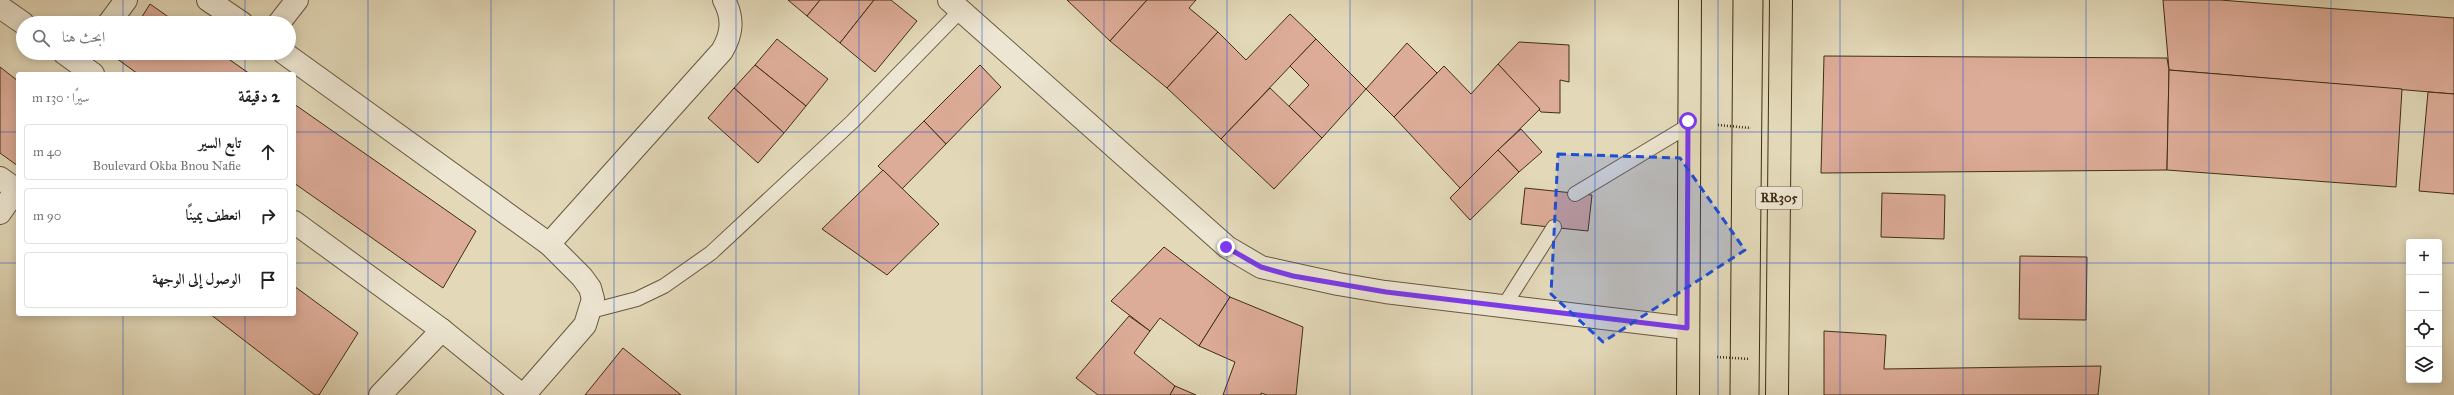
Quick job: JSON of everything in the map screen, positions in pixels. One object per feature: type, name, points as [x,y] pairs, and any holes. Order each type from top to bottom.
[{"type":"main road","points":[[1688,395],[1688,124],[1690,0]]},
{"type":"main road","name":"RR305","points":[[1776,395],[1778,361],[1781,0]]},
{"type":"street","points":[[114,16],[126,0]]},
{"type":"street","points":[[208,0],[232,16]]},
{"type":"street","points":[[284,16],[297,0]]},
{"type":"street","points":[[549,244],[722,52],[729,39],[732,18],[724,0]]},
{"type":"street","points":[[954,5],[1226,247],[1261,267],[1293,276],[1386,292],[1687,328]]},
{"type":"street","points":[[0,7],[16,19]]},
{"type":"street","points":[[294,60],[549,244],[582,277],[590,288],[593,299],[591,311],[585,325],[523,395],[442,330],[296,223]]},
{"type":"street","points":[[0,213],[11,186]]},
{"type":"street","points":[[380,395],[442,330]]},
{"type":"lane","points":[[591,311],[637,299],[664,286],[711,253],[852,122],[954,5]]},
{"type":"lane","points":[[1575,194],[1688,124]]},
{"type":"lane","points":[[1504,306],[1554,227]]},
{"type":"path","points":[[1688,124],[1780,132]]},
{"type":"path","points":[[1688,355],[1778,361]]},
{"type":"highlighted area","points":[[1558,154],[1680,158],[1745,250],[1603,342],[1551,294]]},
{"type":"building","points":[[788,0],[820,0],[807,16]]},
{"type":"building","points":[[820,0],[874,0],[840,43],[807,16]]},
{"type":"building","points":[[874,0],[891,0],[917,21],[875,72],[840,43]]},
{"type":"building","points":[[1067,0],[1147,0],[1110,41]]},
{"type":"building","points":[[1147,0],[1196,0],[1189,8],[1218,32],[1167,88],[1110,41]]},
{"type":"building","points":[[2163,0],[2220,0],[2454,18],[2454,94],[2169,70]]},
{"type":"building","points":[[150,4],[167,16],[142,16]]},
{"type":"building","points":[[1290,14],[1316,39],[1221,139],[1167,88],[1218,32],[1246,60]]},
{"type":"building","points":[[777,39],[828,79],[806,106],[755,65]]},
{"type":"building","points":[[1316,39],[1366,89],[1322,138],[1289,106],[1309,85],[1290,66]]},
{"type":"building","points":[[1519,42],[1569,45],[1569,82],[1560,80],[1560,113],[1541,112],[1498,64]]},
{"type":"building","points":[[1407,43],[1437,73],[1394,117],[1366,89]]},
{"type":"building","points":[[1824,56],[2167,58],[2169,70],[2167,170],[1821,173]]},
{"type":"building","points":[[119,60],[230,60],[247,72],[135,72]]},
{"type":"building","points":[[1498,64],[1540,109],[1460,188],[1394,117],[1444,66],[1471,94]]},
{"type":"building","points":[[755,65],[806,106],[784,133],[734,88]]},
{"type":"building","points":[[980,65],[1001,87],[946,144],[924,121]]},
{"type":"building","points":[[0,67],[16,79],[16,165],[0,153]]},
{"type":"building","points":[[2169,70],[2402,89],[2396,187],[2167,170]]},
{"type":"building","points":[[734,88],[784,133],[758,163],[708,118]]},
{"type":"building","points":[[1270,88],[1322,138],[1274,189],[1221,139]]},
{"type":"building","points":[[2428,92],[2454,94],[2454,194],[2419,191]]},
{"type":"building","points":[[296,105],[476,231],[443,288],[296,184]]},
{"type":"building","points":[[924,121],[946,144],[902,189],[878,166]]},
{"type":"building","points":[[1521,129],[1542,152],[1519,172],[1498,150]]},
{"type":"building","points":[[1498,150],[1519,172],[1470,220],[1450,198]]},
{"type":"building","points":[[883,170],[939,224],[887,275],[822,229]]},
{"type":"building","points":[[1525,188],[1592,195],[1588,231],[1521,224]]},
{"type":"building","points":[[1882,193],[1945,195],[1944,239],[1881,237]]},
{"type":"building","points":[[1164,247],[1230,297],[1199,346],[1160,318],[1150,331],[1111,301]]},
{"type":"building","points":[[2020,256],[2087,257],[2086,320],[2019,319]]},
{"type":"building","points":[[296,287],[358,333],[319,395],[315,395],[213,316],[296,316]]},
{"type":"building","points":[[1230,297],[1303,327],[1296,395],[1267,395],[1261,393],[1261,395],[1223,395],[1235,362],[1199,346]]},
{"type":"building","points":[[1129,316],[1150,331],[1134,353],[1175,386],[1170,395],[1098,395],[1076,378]]},
{"type":"building","points":[[1824,331],[1886,335],[1884,369],[2101,366],[2098,395],[1824,395]]},
{"type":"building","points":[[623,348],[681,395],[585,395]]},
{"type":"building","points":[[1175,386],[1196,395],[1170,395]]},
{"type":"tram line","points":[[1730,395],[1733,0]]},
{"type":"tram line","points":[[1759,395],[1763,0]]},
{"type":"route","points":[[1226,247],[1261,267],[1293,276],[1338,284],[1386,292],[1687,328],[1688,121]]}]
